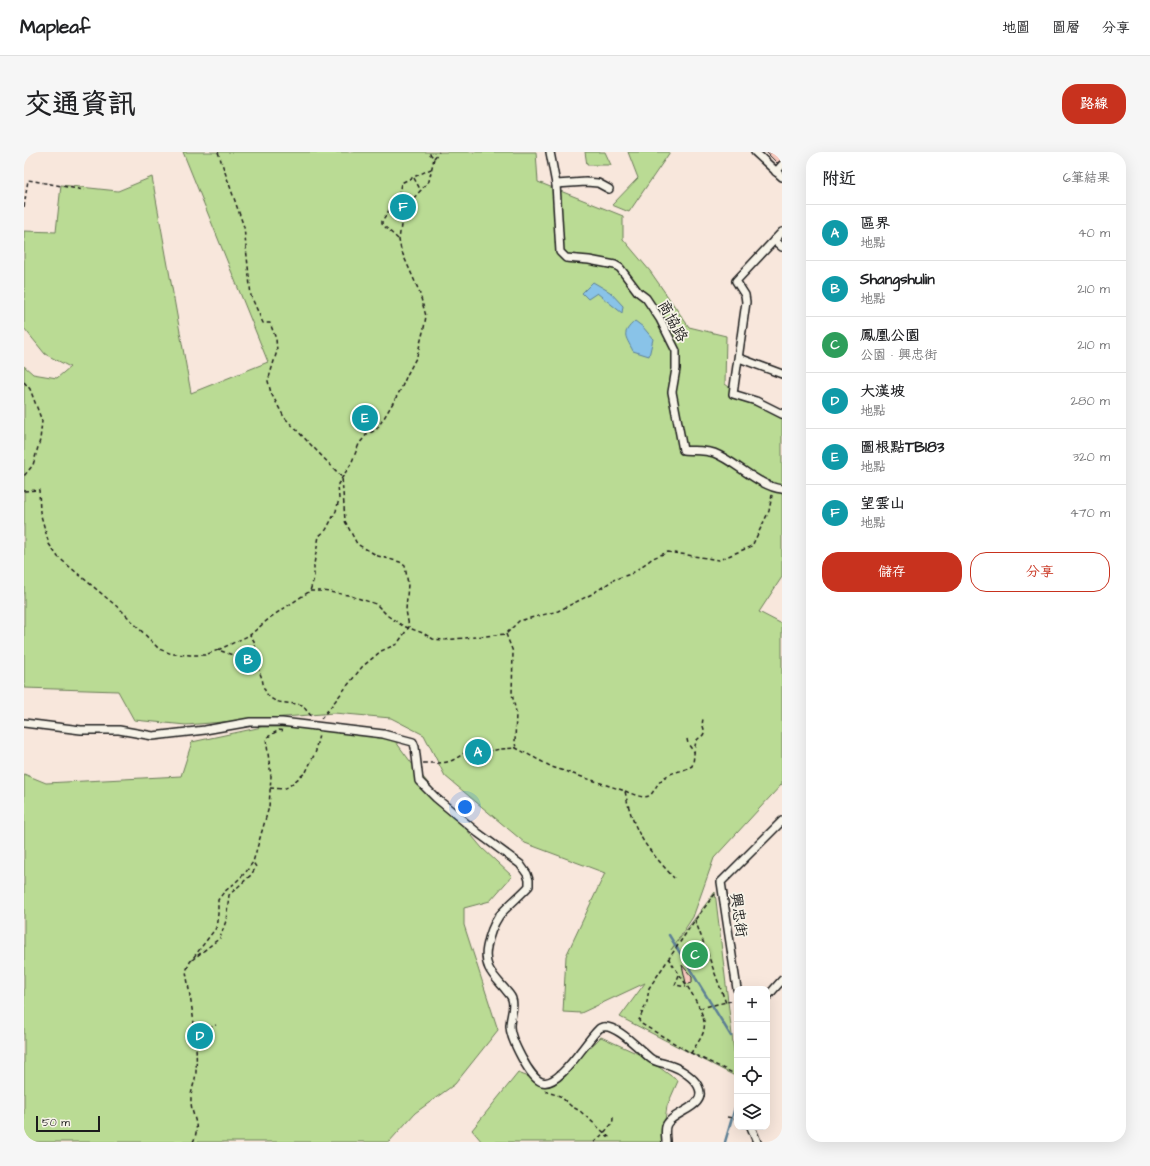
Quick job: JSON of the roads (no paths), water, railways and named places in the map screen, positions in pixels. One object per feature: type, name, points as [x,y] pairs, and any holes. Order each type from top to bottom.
[{"type":"street","name":"商協路","points":[[550,152],[556,184],[560,252],[566,258],[615,265],[620,268],[638,292],[646,298],[660,319],[676,351],[676,369],[672,392],[683,450],[712,452],[773,488],[782,489]]},
{"type":"street","points":[[755,152],[782,177]]},
{"type":"street","points":[[776,172],[782,165]]},
{"type":"street","points":[[556,184],[586,182],[598,183],[609,189]]},
{"type":"street","points":[[782,232],[736,281],[746,295],[739,358],[733,394],[756,401],[782,414]]},
{"type":"street","points":[[774,240],[782,247]]},
{"type":"street","points":[[739,358],[782,374]]},
{"type":"street","points":[[24,723],[81,730],[119,730],[153,736],[205,730],[250,722],[282,722],[383,734],[414,742],[419,780],[436,798],[478,833],[520,864],[527,874],[529,886],[499,916],[492,930],[487,948],[486,964],[491,973],[512,998],[511,1033],[527,1066],[536,1079],[543,1083],[549,1082],[561,1074],[600,1028],[610,1026],[620,1032],[651,1059],[674,1067],[695,1081],[699,1087],[700,1093],[697,1103],[673,1118],[667,1124],[665,1131],[666,1142]]},
{"type":"street","name":"興忠街","points":[[737,986],[721,882],[782,821]]},
{"type":"street","points":[[770,994],[782,980]]},
{"type":"street","points":[[752,1130],[757,1142]]},
{"type":"water","points":[[593,282],[610,292],[623,306],[622,313],[597,293],[588,299],[582,293]]},
{"type":"water","points":[[635,321],[643,327],[653,339],[649,356],[633,351],[626,338],[626,332]]},
{"type":"waterway","points":[[669,935],[731,1036]]},
{"type":"waterway","points":[[725,1142],[734,1111]]},
{"type":"place","name":"望雲山","points":[[403,207]]},
{"type":"place","name":"圖根點TB183","points":[[365,418]]},
{"type":"place","name":"Shangshulin","points":[[248,660]]},
{"type":"place","name":"區界","points":[[478,752]]},
{"type":"place","name":"鳳凰公園","points":[[695,955]]},
{"type":"place","name":"大漢坡","points":[[200,1036]]}]
